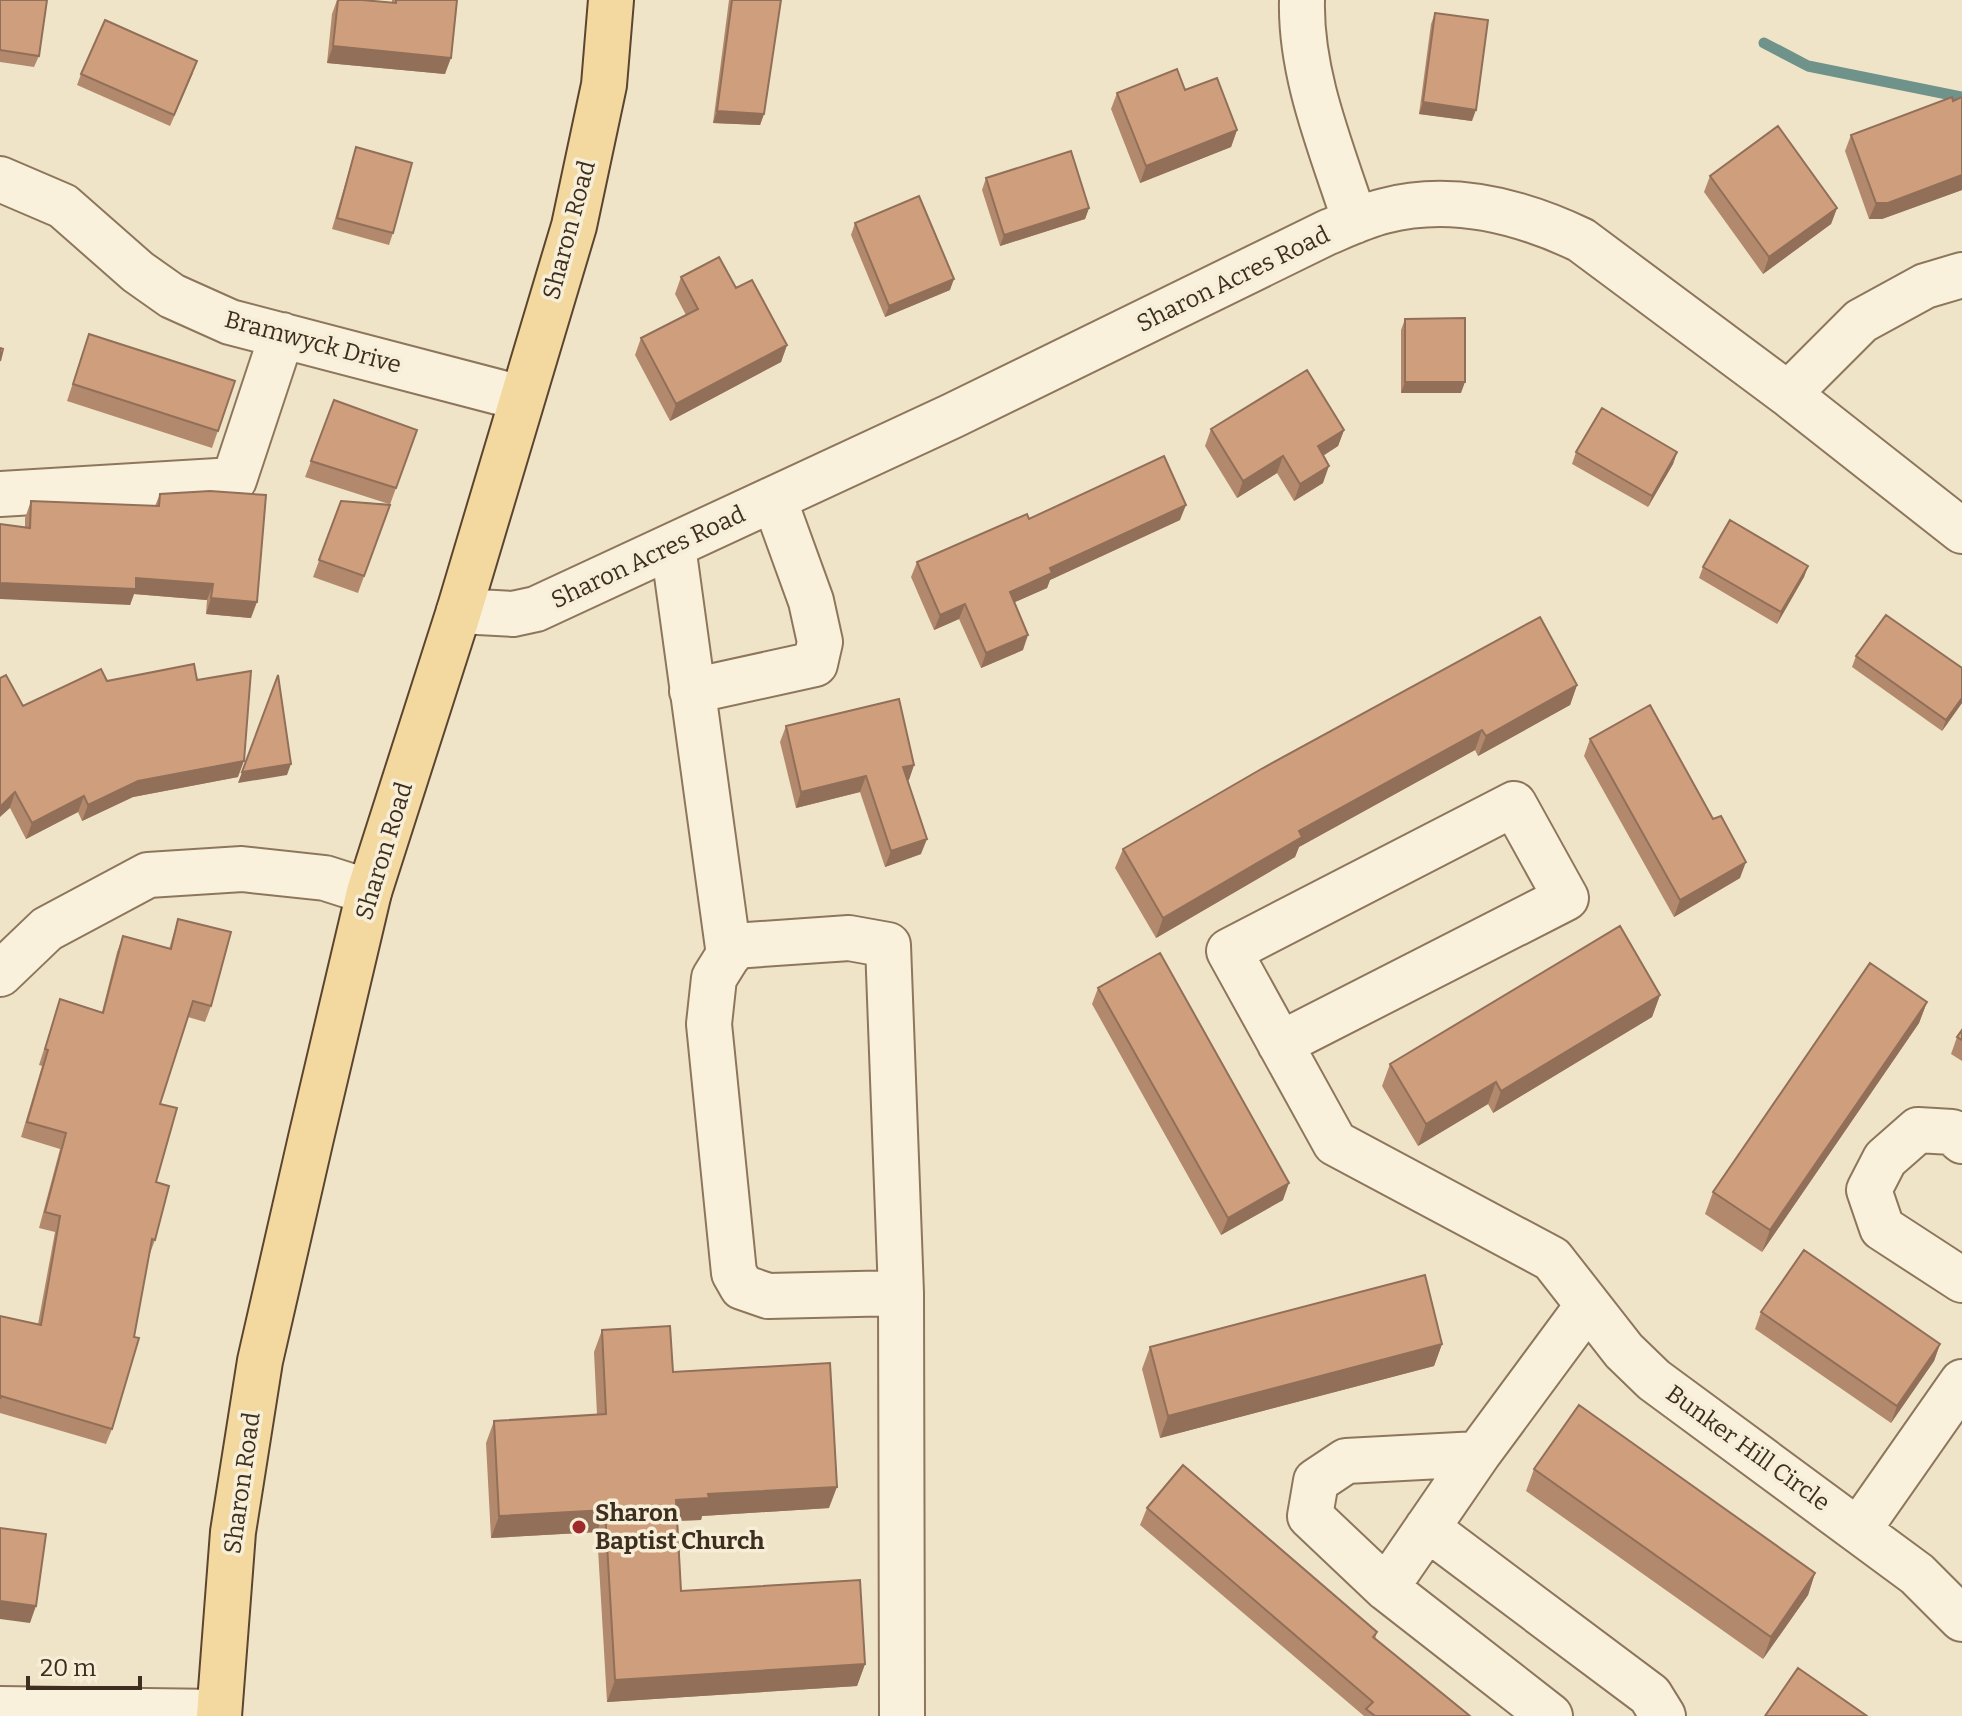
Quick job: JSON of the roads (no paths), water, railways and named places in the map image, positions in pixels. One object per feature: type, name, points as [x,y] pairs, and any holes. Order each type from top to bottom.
[{"type":"main road","name":"Sharon Road","points":[[219,1714],[233,1532],[260,1361],[369,892],[459,611],[574,226],[604,85],[611,0]]},
{"type":"street","points":[[1302,0],[1301,18],[1311,81],[1355,221]]},
{"type":"street","name":"Bramwyck Drive","points":[[0,179],[63,206],[138,272],[172,296],[230,322],[521,398]]},
{"type":"street","name":"Sharon Acres Road","points":[[459,611],[513,614],[536,609],[774,499],[1355,221],[1384,210],[1425,204],[1505,210],[1545,222],[1581,240],[1788,394],[1962,531]]},
{"type":"street","points":[[1788,394],[1861,321],[1925,286],[1962,275]]},
{"type":"street","points":[[0,494],[234,480],[282,335]]},
{"type":"street","points":[[692,691],[815,664],[820,642],[811,601],[774,499]]},
{"type":"street","points":[[673,546],[729,955]]},
{"type":"street","points":[[1514,804],[1566,898],[1280,1044],[1229,951],[1514,804]]},
{"type":"street","points":[[0,974],[47,929],[148,875],[242,869],[325,878],[369,892]]},
{"type":"street","points":[[901,1293],[768,1296],[742,1287],[734,1273],[709,1024],[714,978],[734,946],[849,938],[888,945],[901,1293],[902,1716]]},
{"type":"street","name":"Bunker Hill Circle","points":[[1280,1044],[1335,1143],[1552,1259],[1624,1351],[1654,1380],[1917,1574],[1962,1619]]},
{"type":"street","points":[[1962,1141],[1952,1132],[1918,1130],[1885,1159],[1869,1190],[1882,1228],[1962,1280]]},
{"type":"street","points":[[1386,1588],[1478,1454],[1588,1305]]},
{"type":"street","points":[[1859,1529],[1962,1382]]},
{"type":"street","points":[[1478,1454],[1346,1461],[1316,1481],[1310,1516],[1386,1588],[1550,1716]]},
{"type":"street","points":[[1427,1528],[1650,1695],[1663,1716]]},
{"type":"street","points":[[0,1709],[219,1714]]},
{"type":"waterway","points":[[1764,43],[1808,66],[1962,97]]},
{"type":"place","name":"Sharon Baptist Church","points":[[579,1527]]}]
